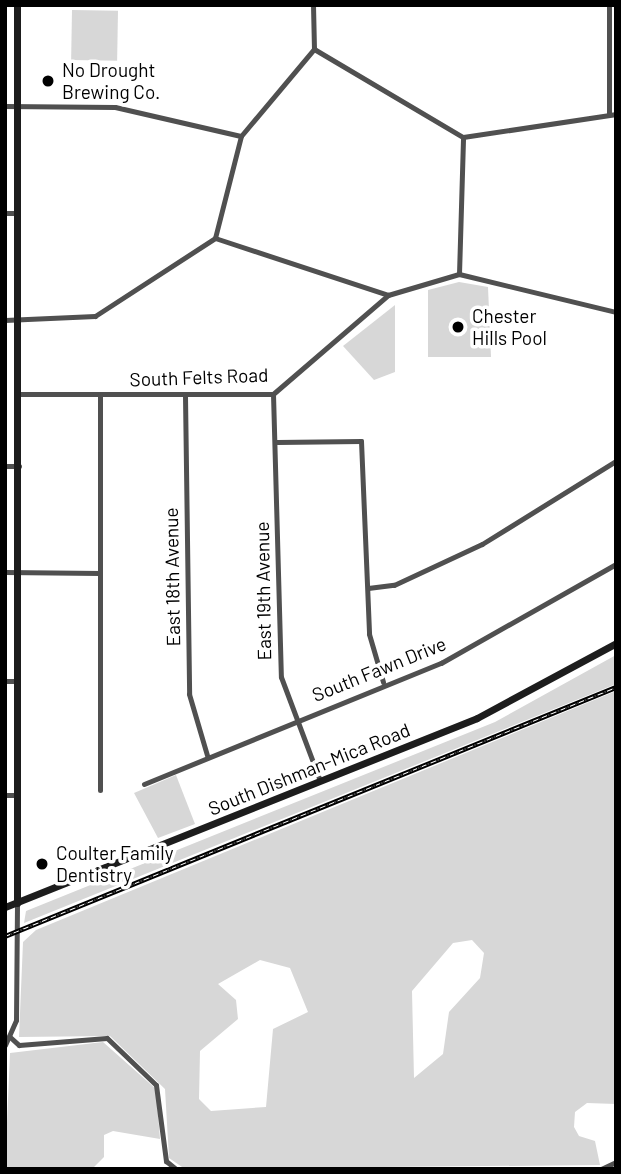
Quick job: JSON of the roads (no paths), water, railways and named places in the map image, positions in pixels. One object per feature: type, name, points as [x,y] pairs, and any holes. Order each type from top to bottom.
[{"type":"main road","points":[[17,5],[17,903]]},
{"type":"main road","name":"South Dishman-Mica Road","points":[[5,907],[477,718],[616,643]]},
{"type":"street","points":[[5,320],[96,316],[215,238],[241,136],[314,49],[313,5]]},
{"type":"street","points":[[314,49],[463,136],[612,114],[609,5]]},
{"type":"street","points":[[5,106],[115,107],[241,136]]},
{"type":"street","points":[[459,274],[463,136]]},
{"type":"street","points":[[5,213],[18,214]]},
{"type":"street","points":[[215,238],[388,295],[459,274],[616,312]]},
{"type":"street","name":"South Felts Road","points":[[19,394],[274,394],[388,295]]},
{"type":"street","name":"East 19th Avenue","points":[[274,394],[281,677],[320,782]]},
{"type":"street","points":[[100,395],[100,790]]},
{"type":"street","name":"East 18th Avenue","points":[[185,396],[189,694],[206,755]]},
{"type":"street","points":[[277,442],[361,441],[369,634],[383,682]]},
{"type":"street","points":[[368,588],[394,585],[470,550],[616,461]]},
{"type":"street","points":[[5,466],[19,467]]},
{"type":"street","name":"South Fawn Drive","points":[[144,784],[206,755],[506,631],[616,564]]},
{"type":"street","points":[[5,572],[100,573]]},
{"type":"street","points":[[5,681],[16,681]]},
{"type":"street","points":[[5,795],[17,795]]},
{"type":"street","points":[[5,1045],[16,1020],[17,903]]},
{"type":"street","points":[[10,1037],[19,1045],[107,1038],[156,1085],[166,1161],[176,1169]]},
{"type":"street","points":[[601,1169],[616,1162]]},
{"type":"railway","points":[[5,936],[616,687]]},
{"type":"place","name":"No Drought Brewing Co.","points":[[48,81]]},
{"type":"place","name":"Chester Hills Pool","points":[[458,327]]},
{"type":"place","name":"Coulter Family Dentistry","points":[[42,864]]}]
